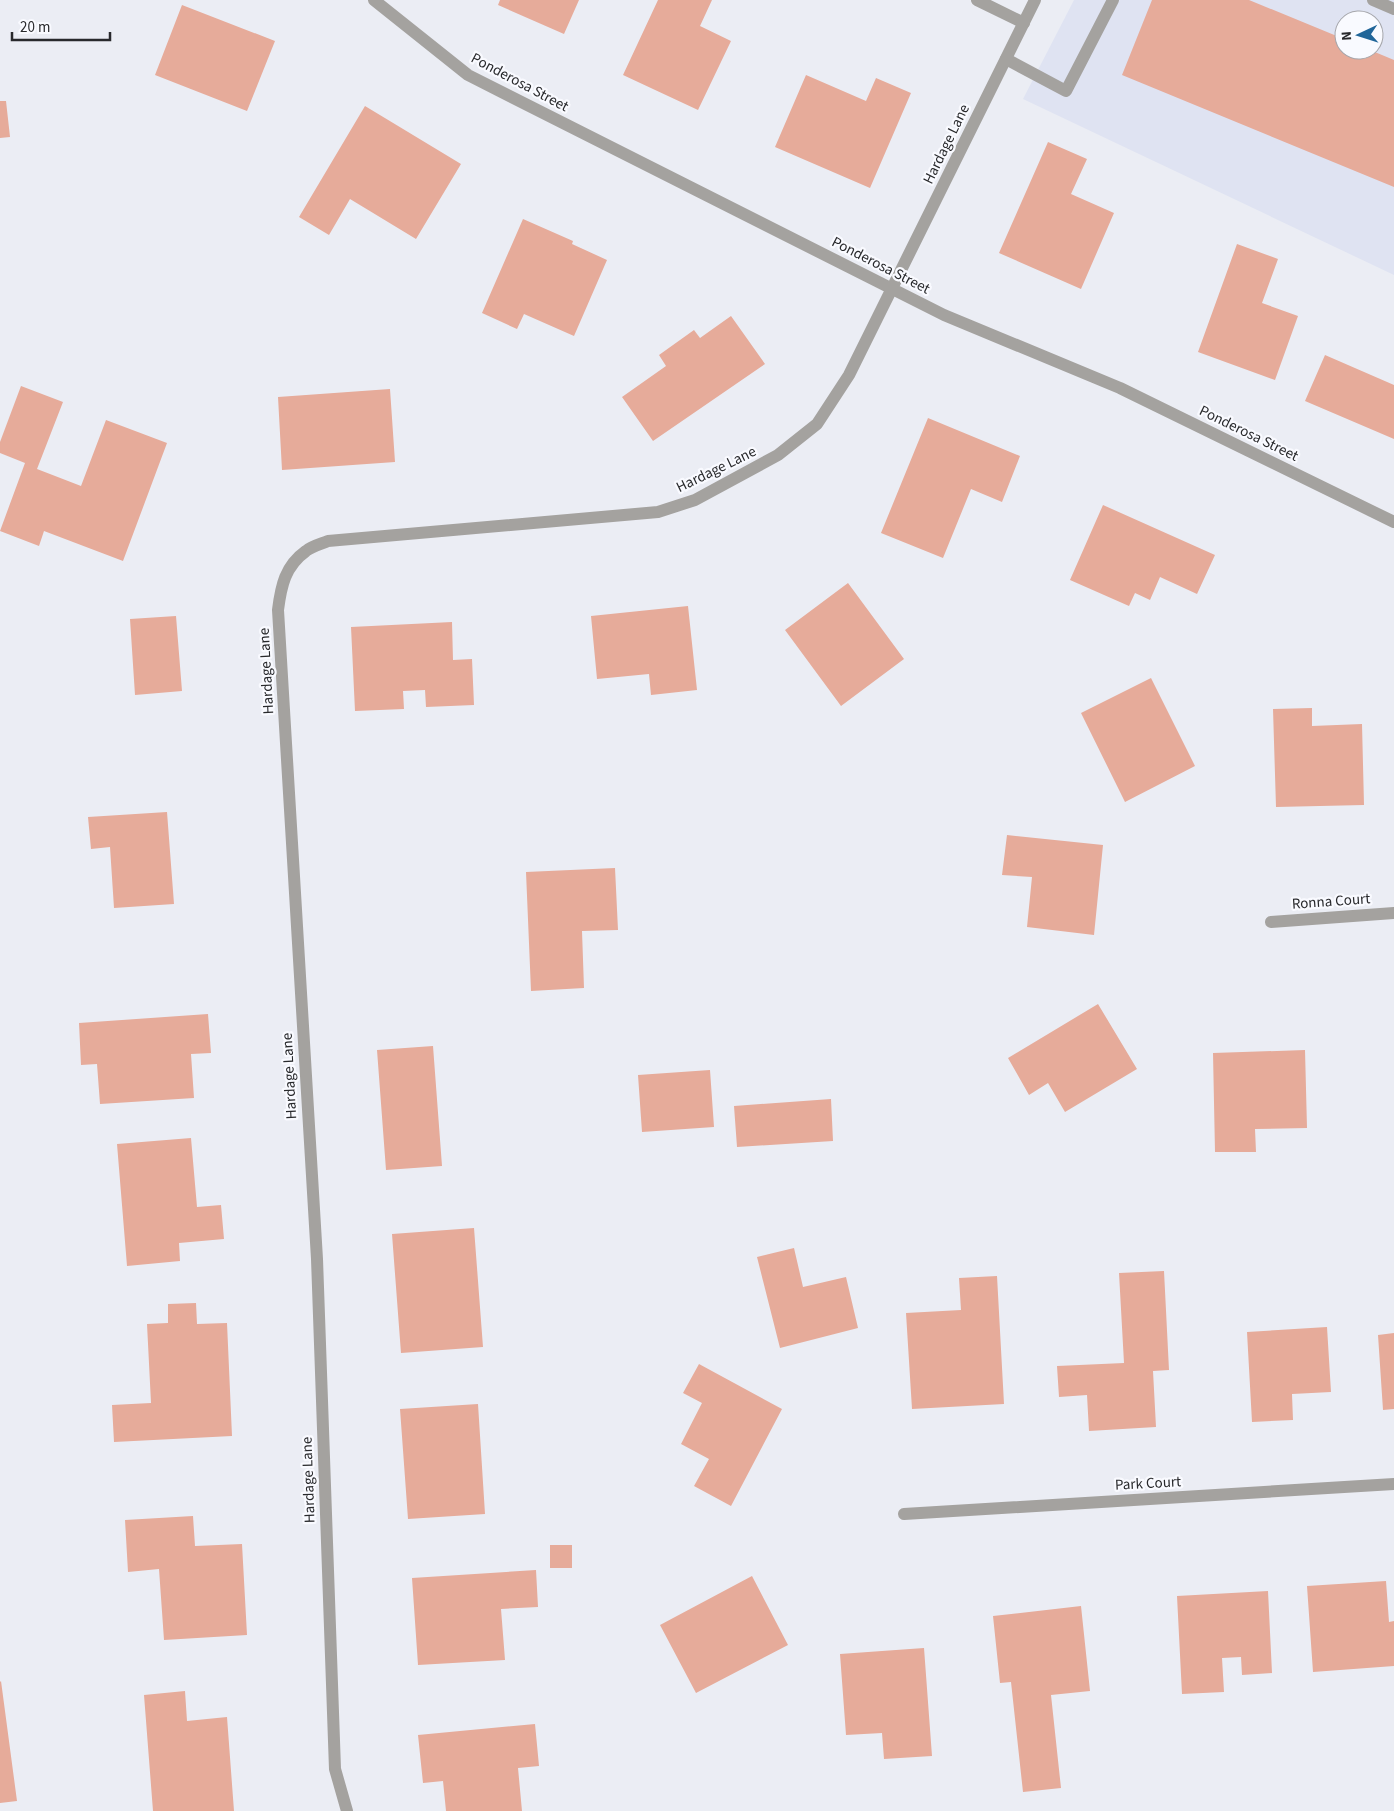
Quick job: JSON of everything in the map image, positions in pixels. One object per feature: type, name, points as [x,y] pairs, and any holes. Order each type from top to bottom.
[{"type":"street","name":"Ponderosa Street","points":[[374,0],[468,76],[944,315],[1120,388],[1394,522]]},
{"type":"street","points":[[977,0],[1024,22]]},
{"type":"street","name":"Hardage Lane","points":[[347,1811],[335,1769],[317,1259],[278,610],[281,585],[290,567],[306,551],[328,541],[658,512],[695,500],[778,455],[817,424],[849,376],[1035,0]]},
{"type":"street","points":[[1006,59],[1066,91],[1113,0]]},
{"type":"street","points":[[1374,0],[1394,9]]},
{"type":"street","name":"Ronna Court","points":[[1271,922],[1394,912]]},
{"type":"street","name":"Park Court","points":[[904,1514],[1394,1484]]},
{"type":"shaded area","points":[[1074,0],[1394,0],[1394,275],[1023,99]]},
{"type":"building","points":[[500,0],[579,0],[564,34],[498,5]]},
{"type":"building","points":[[658,0],[712,0],[700,26],[731,41],[698,110],[623,75]]},
{"type":"building","points":[[1152,0],[1249,0],[1334,35],[1334,60],[1384,60],[1384,56],[1394,60],[1394,187],[1122,75]]},
{"type":"building","points":[[182,5],[275,41],[247,111],[155,75]]},
{"type":"building","points":[[806,75],[866,101],[876,78],[911,93],[870,188],[775,147]]},
{"type":"building","points":[[0,101],[6,101],[10,137],[0,138]]},
{"type":"building","points":[[365,106],[461,164],[416,239],[350,199],[329,235],[299,217]]},
{"type":"building","points":[[1048,142],[1087,159],[1071,194],[1114,213],[1081,289],[999,253]]},
{"type":"building","points":[[523,219],[573,241],[572,244],[607,260],[574,336],[524,314],[517,329],[482,313]]},
{"type":"building","points":[[1237,244],[1278,259],[1262,303],[1298,316],[1275,380],[1198,352]]},
{"type":"building","points":[[731,316],[765,364],[653,441],[622,397],[666,366],[659,355],[694,330],[700,338]]},
{"type":"building","points":[[1325,355],[1394,385],[1394,439],[1305,401]]},
{"type":"building","points":[[21,386],[63,402],[37,469],[81,486],[106,420],[167,443],[123,561],[44,531],[39,546],[0,531],[25,463],[0,453],[0,442]]},
{"type":"building","points":[[390,389],[395,462],[282,470],[278,397]]},
{"type":"building","points":[[928,418],[1020,456],[1002,502],[971,489],[943,558],[881,533]]},
{"type":"building","points":[[1103,505],[1215,555],[1197,594],[1160,577],[1150,600],[1135,593],[1129,606],[1070,580]]},
{"type":"building","points":[[848,583],[904,659],[841,706],[785,630]]},
{"type":"building","points":[[688,606],[697,690],[651,695],[649,674],[597,679],[591,616]]},
{"type":"building","points":[[176,616],[182,691],[135,695],[130,619]]},
{"type":"building","points":[[452,622],[453,660],[472,659],[474,705],[426,707],[425,690],[403,691],[404,709],[355,711],[351,627]]},
{"type":"building","points":[[1151,678],[1195,766],[1125,802],[1081,713]]},
{"type":"building","points":[[1312,708],[1312,726],[1362,724],[1364,805],[1276,807],[1273,709]]},
{"type":"building","points":[[167,812],[174,904],[114,908],[110,847],[91,849],[88,817]]},
{"type":"building","points":[[1007,835],[1103,845],[1094,935],[1027,927],[1032,877],[1002,875]]},
{"type":"building","points":[[615,868],[618,930],[582,931],[584,988],[531,991],[526,872]]},
{"type":"building","points":[[1098,1004],[1137,1069],[1065,1112],[1048,1083],[1029,1095],[1008,1058]]},
{"type":"building","points":[[208,1014],[211,1053],[191,1054],[194,1098],[100,1104],[97,1064],[81,1065],[79,1023]]},
{"type":"building","points":[[433,1046],[442,1166],[386,1170],[377,1050]]},
{"type":"building","points":[[1305,1050],[1307,1128],[1255,1129],[1256,1152],[1215,1152],[1213,1053]]},
{"type":"building","points":[[710,1070],[714,1127],[642,1132],[638,1075]]},
{"type":"building","points":[[831,1099],[833,1141],[737,1147],[734,1106]]},
{"type":"building","points":[[191,1138],[197,1207],[221,1205],[224,1239],[179,1243],[180,1261],[127,1266],[117,1144]]},
{"type":"building","points":[[474,1228],[483,1347],[401,1353],[392,1234]]},
{"type":"building","points":[[794,1248],[803,1287],[846,1277],[858,1328],[780,1348],[757,1257]]},
{"type":"building","points":[[1164,1271],[1169,1370],[1153,1371],[1156,1427],[1089,1431],[1087,1395],[1059,1397],[1057,1366],[1124,1363],[1119,1273]]},
{"type":"building","points":[[997,1276],[1004,1404],[912,1409],[906,1313],[961,1310],[959,1278]]},
{"type":"building","points":[[196,1303],[197,1324],[227,1323],[232,1436],[114,1442],[112,1405],[151,1403],[147,1324],[168,1323],[168,1304]]},
{"type":"building","points":[[1327,1327],[1331,1392],[1292,1394],[1293,1420],[1252,1422],[1247,1332]]},
{"type":"building","points":[[1394,1333],[1394,1409],[1383,1410],[1378,1335]]},
{"type":"building","points":[[699,1364],[782,1409],[731,1506],[694,1486],[709,1459],[681,1444],[702,1403],[683,1393]]},
{"type":"building","points":[[478,1404],[485,1514],[408,1519],[400,1409]]},
{"type":"building","points":[[193,1516],[195,1546],[242,1544],[247,1635],[164,1640],[159,1569],[128,1572],[125,1520]]},
{"type":"building","points":[[550,1545],[572,1545],[572,1568],[550,1568]]},
{"type":"building","points":[[536,1570],[538,1607],[501,1609],[505,1660],[418,1665],[412,1578]]},
{"type":"building","points":[[752,1576],[788,1645],[696,1693],[660,1625]]},
{"type":"building","points":[[1386,1581],[1389,1622],[1394,1621],[1394,1666],[1313,1672],[1307,1586]]},
{"type":"building","points":[[1268,1591],[1272,1673],[1242,1675],[1241,1657],[1222,1658],[1224,1692],[1182,1694],[1177,1596]]},
{"type":"building","points":[[1081,1606],[1090,1691],[1051,1695],[1061,1788],[1023,1792],[1011,1682],[1000,1683],[993,1616]]},
{"type":"building","points":[[924,1648],[932,1756],[884,1759],[882,1733],[846,1735],[840,1654]]},
{"type":"building","points":[[0,1682],[17,1801],[0,1803]]},
{"type":"building","points":[[185,1691],[187,1721],[227,1717],[234,1811],[153,1811],[144,1695]]},
{"type":"building","points":[[535,1724],[539,1766],[518,1768],[522,1811],[446,1811],[443,1781],[423,1783],[418,1735]]}]
